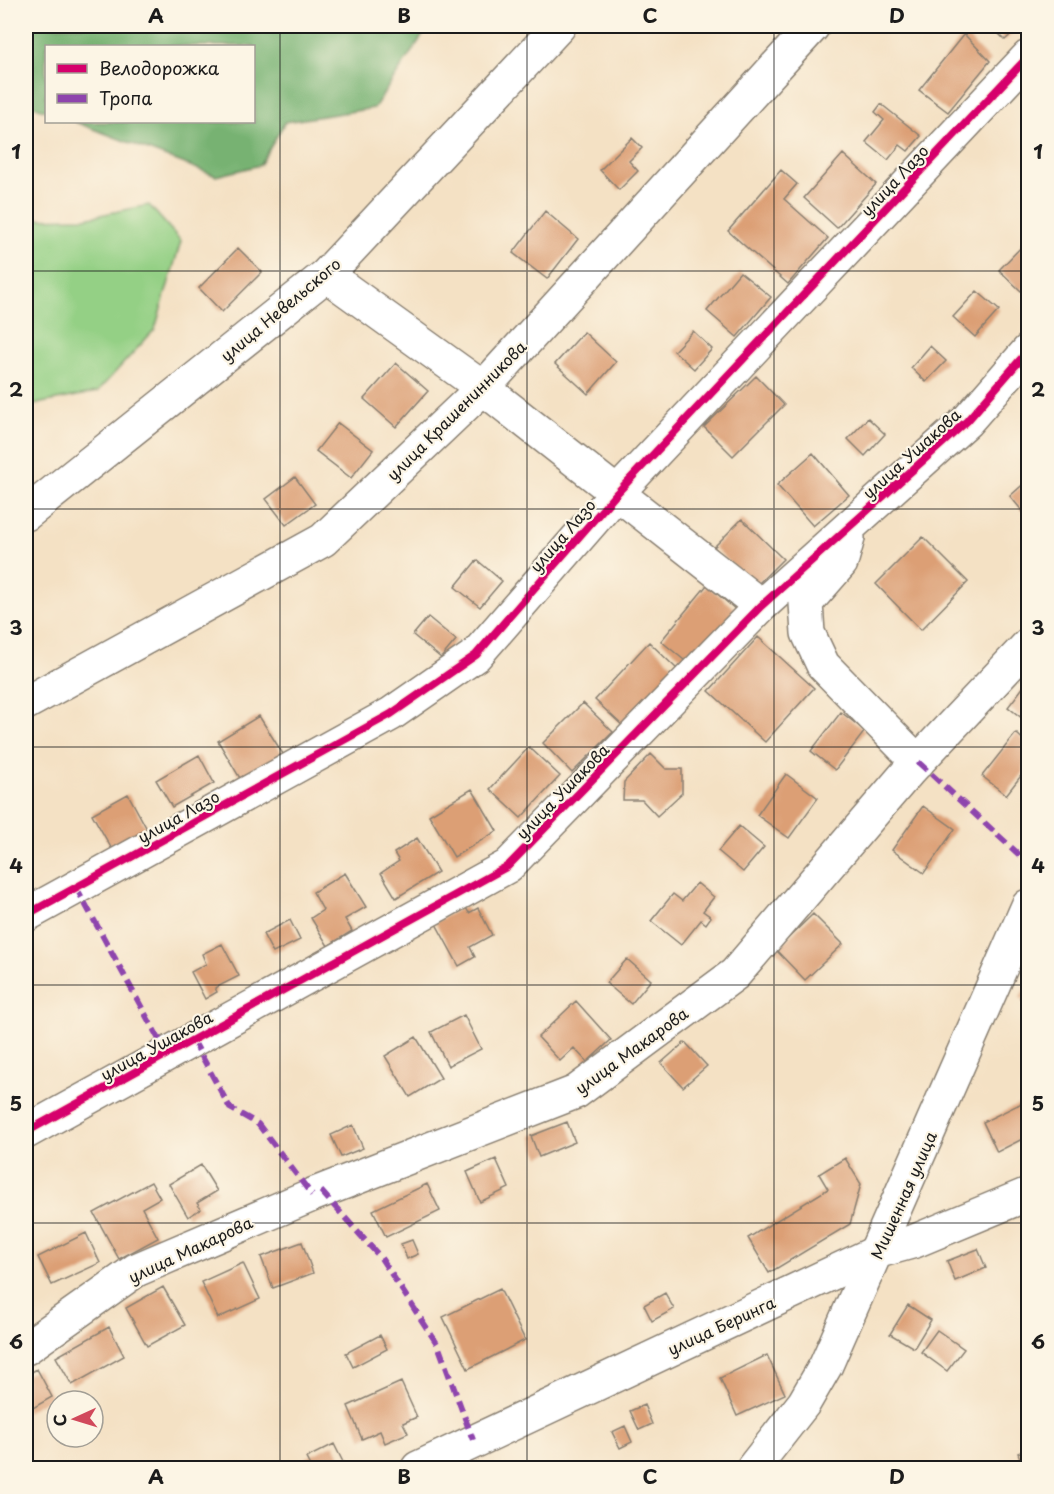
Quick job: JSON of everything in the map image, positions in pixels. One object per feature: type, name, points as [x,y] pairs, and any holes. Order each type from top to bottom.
[{"type":"street","name":"улица Невельского","points":[[26,514],[326,275],[559,26]]},
{"type":"street","name":"улица Крашенинникова","points":[[26,703],[322,540],[483,388],[813,26]]},
{"type":"street","name":"улица Лазо","points":[[26,915],[391,714],[476,655],[617,493],[1029,57]]},
{"type":"street","points":[[326,275],[483,388],[761,606]]},
{"type":"street","name":"улица Ушакова","points":[[26,1132],[508,866],[761,606],[967,421],[1029,351]]},
{"type":"street","points":[[852,525],[841,563],[806,603],[808,633],[823,665],[918,762]]},
{"type":"street","name":"улица Макарова","points":[[26,1347],[136,1270],[312,1195],[576,1092],[735,974],[918,762],[1029,645]]},
{"type":"street","name":"Мишенная улица","points":[[753,1468],[777,1439],[815,1385],[879,1251],[1029,906]]},
{"type":"street","name":"улица Беринга","points":[[418,1468],[879,1251],[915,1241],[1029,1194]]},
{"type":"green space","points":[[26,26],[429,26],[374,108],[285,122],[260,165],[216,176],[78,123],[255,123],[255,45],[45,45],[45,111],[26,103]]},
{"type":"green space","points":[[149,205],[181,241],[155,329],[97,392],[26,406],[26,219],[85,218]]},
{"type":"building","points":[[991,26],[1020,26],[1005,40]]},
{"type":"building","points":[[964,34],[990,61],[948,112],[919,90]]},
{"type":"building","points":[[881,104],[921,136],[908,151],[900,145],[888,160],[866,142],[884,120],[875,112]]},
{"type":"building","points":[[632,138],[642,148],[629,161],[638,171],[619,190],[600,170]]},
{"type":"building","points":[[843,154],[876,184],[837,228],[804,198]]},
{"type":"building","points":[[781,170],[797,184],[784,199],[828,238],[788,284],[728,231]]},
{"type":"building","points":[[545,211],[578,239],[547,279],[513,253]]},
{"type":"building","points":[[1028,240],[1028,284],[1021,291],[999,270]]},
{"type":"building","points":[[238,248],[262,272],[222,312],[199,288]]},
{"type":"building","points":[[740,272],[771,297],[737,337],[707,311]]},
{"type":"building","points":[[977,291],[999,310],[975,337],[953,317]]},
{"type":"building","points":[[693,331],[712,349],[694,369],[674,351]]},
{"type":"building","points":[[584,332],[616,362],[588,394],[555,364]]},
{"type":"building","points":[[930,346],[946,361],[926,382],[911,368]]},
{"type":"building","points":[[396,363],[428,391],[396,427],[364,399]]},
{"type":"building","points":[[756,376],[784,405],[733,456],[704,427]]},
{"type":"building","points":[[868,418],[885,434],[865,456],[848,439]]},
{"type":"building","points":[[338,423],[373,450],[351,478],[316,451]]},
{"type":"building","points":[[813,453],[849,495],[813,526],[777,485]]},
{"type":"building","points":[[295,477],[315,504],[286,525],[266,499]]},
{"type":"building","points":[[1028,480],[1028,518],[1010,496]]},
{"type":"building","points":[[742,519],[783,559],[755,587],[714,547]]},
{"type":"building","points":[[923,537],[968,582],[921,630],[876,584]]},
{"type":"building","points":[[477,560],[502,581],[480,607],[455,587]]},
{"type":"building","points":[[707,585],[736,610],[690,665],[661,641]]},
{"type":"building","points":[[428,617],[456,640],[441,658],[413,635]]},
{"type":"building","points":[[758,637],[814,688],[765,742],[709,691]]},
{"type":"building","points":[[649,642],[677,669],[624,727],[595,700]]},
{"type":"building","points":[[1028,681],[1028,723],[1008,707]]},
{"type":"building","points":[[583,703],[613,732],[572,773],[543,743]]},
{"type":"building","points":[[841,712],[865,731],[835,770],[811,751]]},
{"type":"building","points":[[259,716],[283,754],[241,780],[218,741]]},
{"type":"building","points":[[1016,733],[1028,744],[1028,759],[1024,765],[1024,772],[1006,795],[982,776]]},
{"type":"building","points":[[529,747],[560,776],[521,818],[490,789]]},
{"type":"building","points":[[651,754],[666,769],[682,769],[682,793],[657,816],[642,800],[623,800],[624,782]]},
{"type":"building","points":[[199,755],[214,783],[172,807],[156,780]]},
{"type":"building","points":[[786,774],[818,798],[789,838],[757,815]]},
{"type":"building","points":[[472,789],[497,831],[454,857],[429,815]]},
{"type":"building","points":[[128,794],[148,831],[113,851],[92,814]]},
{"type":"building","points":[[923,806],[955,829],[924,873],[892,850]]},
{"type":"building","points":[[739,826],[764,847],[743,872],[718,851]]},
{"type":"building","points":[[417,838],[438,872],[396,898],[381,873],[399,861],[394,853]]},
{"type":"building","points":[[345,873],[366,907],[345,919],[352,931],[328,946],[311,918],[323,910],[313,892]]},
{"type":"building","points":[[697,883],[714,897],[703,911],[711,917],[706,924],[701,920],[681,945],[651,921],[673,894],[682,901]]},
{"type":"building","points":[[465,906],[469,913],[478,908],[492,935],[470,947],[475,957],[459,966],[435,922]]},
{"type":"building","points":[[813,914],[843,944],[805,980],[776,950]]},
{"type":"building","points":[[290,920],[300,940],[273,953],[263,934]]},
{"type":"building","points":[[222,944],[239,976],[215,988],[217,992],[205,999],[191,972],[206,964],[202,954]]},
{"type":"building","points":[[627,959],[651,980],[631,1004],[606,983]]},
{"type":"building","points":[[1028,981],[1028,1002],[1020,998]]},
{"type":"building","points":[[576,1001],[611,1040],[587,1062],[574,1048],[560,1061],[538,1037]]},
{"type":"building","points":[[464,1015],[481,1049],[448,1066],[431,1032]]},
{"type":"building","points":[[416,1037],[441,1078],[410,1097],[385,1056]]},
{"type":"building","points":[[685,1042],[707,1066],[683,1087],[661,1063]]},
{"type":"building","points":[[1026,1101],[1028,1136],[997,1152],[983,1122]]},
{"type":"building","points":[[567,1122],[575,1142],[539,1157],[531,1136]]},
{"type":"building","points":[[353,1125],[363,1148],[341,1157],[331,1135]]},
{"type":"building","points":[[845,1158],[861,1184],[850,1224],[769,1273],[748,1238],[828,1189],[819,1174]]},
{"type":"building","points":[[496,1159],[509,1188],[480,1202],[467,1172]]},
{"type":"building","points":[[201,1165],[217,1191],[197,1203],[201,1209],[188,1217],[169,1184]]},
{"type":"building","points":[[151,1182],[160,1198],[142,1208],[158,1238],[119,1259],[94,1213]]},
{"type":"building","points":[[427,1184],[440,1211],[386,1237],[373,1210]]},
{"type":"building","points":[[86,1233],[100,1263],[52,1285],[38,1257]]},
{"type":"building","points":[[412,1240],[418,1254],[407,1259],[401,1244]]},
{"type":"building","points":[[302,1242],[313,1273],[273,1288],[261,1257]]},
{"type":"building","points":[[978,1249],[986,1268],[955,1281],[947,1261]]},
{"type":"building","points":[[243,1263],[260,1299],[218,1318],[201,1282]]},
{"type":"building","points":[[163,1287],[185,1325],[147,1346],[126,1308]]},
{"type":"building","points":[[500,1289],[525,1340],[468,1369],[443,1317]]},
{"type":"building","points":[[665,1293],[674,1309],[652,1321],[644,1305]]},
{"type":"building","points":[[908,1305],[931,1320],[914,1348],[890,1334]]},
{"type":"building","points":[[109,1327],[124,1356],[72,1385],[56,1357]]},
{"type":"building","points":[[937,1330],[964,1349],[947,1371],[921,1352]]},
{"type":"building","points":[[380,1335],[387,1349],[353,1367],[346,1353]]},
{"type":"building","points":[[767,1355],[785,1394],[737,1416],[720,1378]]},
{"type":"building","points":[[37,1369],[48,1389],[45,1389],[45,1401],[26,1412],[26,1375]]},
{"type":"building","points":[[401,1382],[417,1417],[403,1423],[408,1433],[385,1443],[380,1431],[362,1439],[348,1406]]},
{"type":"building","points":[[644,1405],[652,1424],[639,1430],[630,1411]]},
{"type":"building","points":[[625,1426],[632,1442],[620,1448],[612,1432]]},
{"type":"building","points":[[334,1444],[346,1468],[311,1468],[306,1458]]},
{"type":"building","points":[[1028,1449],[1028,1468],[1024,1468],[1018,1453]]},
{"type":"marked path","points":[[918,762],[1025,860]]},
{"type":"marked path","points":[[76,887],[167,1054]]},
{"type":"marked path","points":[[193,1040],[230,1108],[258,1124],[312,1195]]},
{"type":"marked path","points":[[321,1191],[381,1258],[438,1345],[473,1440]]},
{"type":"cycle path","points":[[26,915],[391,714],[476,655],[617,493],[1028,57]]},
{"type":"cycle path","points":[[26,1132],[508,866],[761,606],[967,421],[1028,351]]}]
